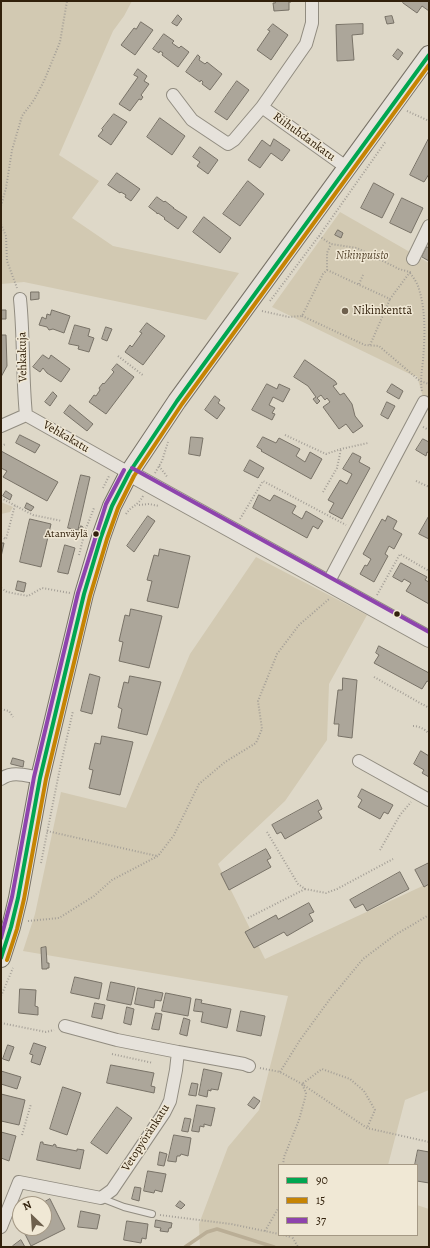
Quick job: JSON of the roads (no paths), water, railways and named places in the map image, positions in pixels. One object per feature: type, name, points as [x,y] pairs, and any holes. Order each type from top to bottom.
[{"type":"main road","points":[[7,962],[12,927],[40,778],[84,594],[122,469],[177,401],[429,55]]},
{"type":"street","name":"Riihuhdankatu","points":[[312,1],[312,23],[306,44],[262,106],[346,167]]},
{"type":"street","points":[[173,95],[192,120],[228,144],[234,140],[262,106]]},
{"type":"street","points":[[413,259],[429,226]]},
{"type":"street","name":"Vehkakuja","points":[[20,299],[23,328],[24,400],[26,415]]},
{"type":"street","points":[[331,589],[356,530],[424,402]]},
{"type":"street","points":[[1,426],[26,415]]},
{"type":"street","name":"Vehkakatu","points":[[26,415],[122,469]]},
{"type":"street","points":[[122,469],[331,589],[429,639]]},
{"type":"street","points":[[359,761],[429,800]]},
{"type":"street","points":[[1,780],[7,775],[15,774],[40,778]]},
{"type":"street","points":[[64,1026],[117,1040],[249,1066]]},
{"type":"street","name":"Vetopyöränkatu","points":[[101,1198],[112,1190],[164,1113],[170,1101],[178,1052]]},
{"type":"street","points":[[1,1228],[19,1182],[101,1198]]},
{"type":"lane","points":[[101,1198],[124,1207],[152,1214]]},
{"type":"waterway","points":[[185,1247],[207,1232],[217,1229],[274,1247]]},
{"type":"place","name":"Nikinkenttä","points":[[345,311]]},
{"type":"place","name":"Atanväylä","points":[[96,534]]},
{"type":"park label","name":"Nikinpuisto","points":[[362,256]]}]
